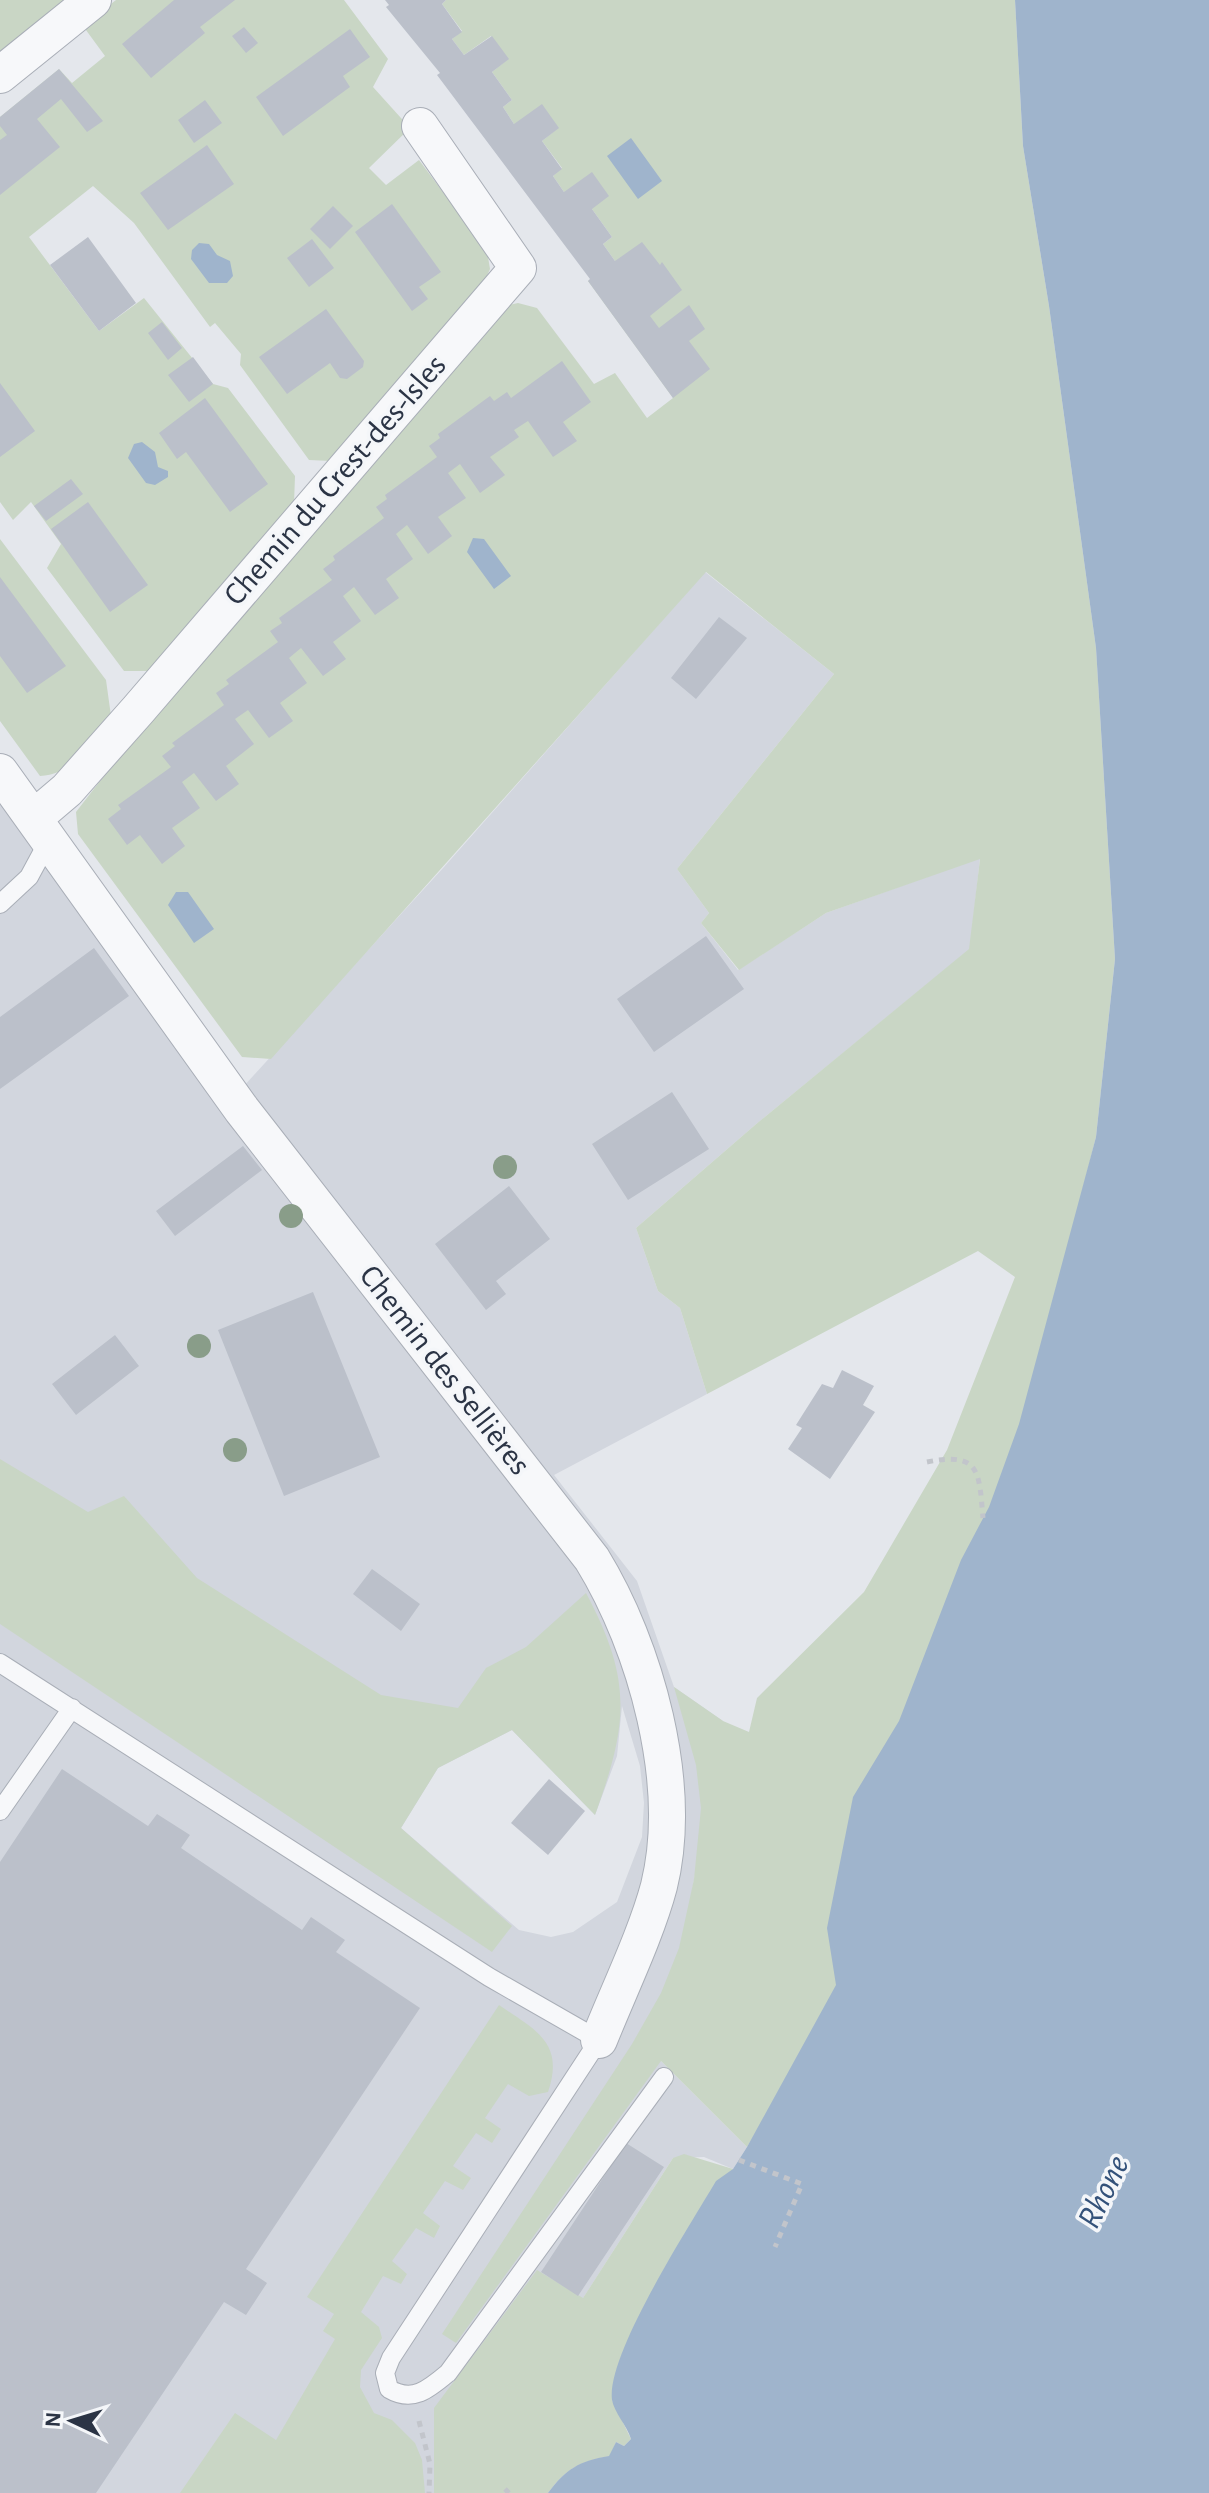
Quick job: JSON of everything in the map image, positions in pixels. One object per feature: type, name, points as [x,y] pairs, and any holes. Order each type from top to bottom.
[{"type":"street","points":[[0,75],[93,0]]},
{"type":"street","name":"Chemin du Crest-des-Isles","points":[[42,828],[67,790],[518,268],[420,126]]},
{"type":"street","name":"Chemin des Sellières","points":[[0,772],[242,1110],[592,1559],[614,1596],[641,1671],[664,1762],[669,1829],[658,1888],[599,2040]]},
{"type":"lane","points":[[1,903],[29,877],[42,828]]},
{"type":"lane","points":[[0,1663],[489,1977],[599,2040],[391,2358],[385,2373],[389,2389],[399,2395],[413,2396],[430,2389],[448,2373],[664,2077]]},
{"type":"lane","points":[[0,1811],[72,1708]]},
{"type":"path","points":[[927,1462],[959,1458],[975,1469],[980,1478],[983,1518]]},
{"type":"path","points":[[739,2160],[802,2184],[775,2247]]},
{"type":"path","points":[[413,2396],[430,2464],[429,2493]]},
{"type":"shaded area","points":[[705,572],[834,674],[677,869],[709,913],[701,923],[738,970],[826,913],[980,858],[970,949],[755,1125],[636,1228],[658,1291],[680,1308],[707,1394],[554,1475],[637,1581],[674,1687],[723,1721],[661,2061],[747,2147],[733,2169],[704,2157],[673,2158],[569,2320],[610,2456],[565,2470],[548,2493],[436,2469],[434,2493],[0,2493],[0,802],[221,1111],[444,867]],"holes":[[[622,1706],[640,1766],[644,1803],[642,1837],[617,1902],[573,1932],[551,1937],[519,1930],[401,1828],[438,1768],[512,1730],[595,1815],[617,1756]]]},
{"type":"green space","points":[[0,0],[67,0],[0,55]]},
{"type":"green space","points":[[116,0],[344,0],[388,59],[373,87],[410,128],[369,168],[386,185],[419,160],[487,251],[490,269],[484,282],[331,461],[309,460],[240,365],[241,354],[215,323],[210,327],[134,223],[93,186],[29,237],[99,331],[144,298],[213,384],[228,388],[295,476],[294,504],[152,671],[124,671],[47,568],[61,544],[31,502],[13,520],[0,502],[0,117],[59,69],[72,83],[105,56],[83,26]]},
{"type":"green space","points":[[446,0],[1015,0],[1023,146],[1049,306],[1096,648],[1115,959],[1096,1137],[1068,1247],[1080,1276],[881,1925],[747,2147],[661,2061],[456,2343],[442,2334],[632,2044],[661,1993],[679,1948],[694,1879],[701,1808],[696,1765],[674,1687],[723,1721],[749,1732],[757,1698],[864,1592],[947,1450],[1015,1277],[978,1251],[707,1394],[680,1308],[658,1291],[636,1228],[755,1125],[969,949],[980,859],[826,913],[739,970],[701,923],[709,913],[677,869],[834,674],[706,572],[271,1059],[242,1057],[78,834],[76,812],[141,728],[504,306],[518,303],[537,308],[594,384],[615,373],[647,418],[673,398],[588,281],[615,261],[603,244],[612,237],[592,209],[564,192],[553,176],[562,168],[542,141],[558,128],[514,124],[503,107],[512,100],[492,72],[508,59],[491,36],[464,55],[452,39],[462,31],[442,4]]},
{"type":"green space","points":[[0,539],[106,680],[111,716],[72,763],[52,774],[40,776],[0,721]]},
{"type":"green space","points":[[0,1459],[88,1512],[124,1496],[197,1578],[381,1695],[458,1708],[486,1668],[526,1647],[586,1593],[612,1652],[620,1703],[614,1754],[595,1815],[512,1730],[438,1768],[401,1828],[512,1926],[492,1952],[0,1624]]},
{"type":"green space","points":[[499,2005],[535,2030],[549,2049],[553,2061],[548,2092],[529,2096],[508,2084],[485,2118],[501,2129],[492,2143],[476,2133],[453,2166],[471,2178],[463,2190],[445,2181],[423,2213],[440,2226],[434,2238],[416,2228],[392,2261],[407,2274],[401,2284],[383,2276],[361,2312],[379,2327],[382,2338],[361,2370],[360,2387],[374,2413],[392,2420],[415,2443],[422,2460],[425,2493],[180,2493],[235,2413],[276,2440],[335,2339],[323,2331],[334,2314],[307,2297]]},
{"type":"green space","points":[[684,2154],[733,2169],[612,2400],[631,2439],[624,2446],[616,2442],[610,2456],[574,2467],[548,2493],[434,2493],[434,2408],[537,2270],[583,2298],[673,2158]]},
{"type":"water","name":"Rhone","points":[[1015,0],[1209,0],[1209,2493],[548,2493],[574,2467],[609,2456],[616,2442],[624,2446],[631,2439],[612,2400],[622,2352],[652,2289],[716,2181],[733,2169],[747,2147],[836,1985],[827,1928],[853,1797],[899,1721],[961,1560],[989,1507],[1019,1424],[1096,1137],[1115,959],[1096,648],[1049,306],[1023,146]]},
{"type":"water","points":[[631,138],[662,181],[638,199],[607,156]]},
{"type":"water","points":[[199,243],[209,244],[217,255],[230,261],[233,276],[227,283],[209,283],[191,259],[192,250]]},
{"type":"water","points":[[142,442],[155,452],[158,467],[168,471],[168,477],[155,485],[146,483],[128,458],[134,444]]},
{"type":"water","points":[[473,538],[484,539],[511,576],[494,589],[467,552]]},
{"type":"water","points":[[176,892],[188,892],[214,929],[194,943],[168,905]]},
{"type":"building","points":[[174,0],[235,0],[200,27],[205,33],[151,78],[122,44]]},
{"type":"building","points":[[385,0],[446,0],[442,4],[462,32],[452,39],[464,55],[492,36],[509,59],[492,72],[512,100],[503,107],[514,124],[542,104],[559,128],[542,141],[562,169],[553,176],[564,192],[592,172],[609,196],[592,209],[612,237],[603,244],[615,261],[642,242],[660,265],[662,262],[682,290],[650,316],[659,328],[689,305],[705,329],[689,341],[710,369],[673,398],[588,281],[590,279],[437,75],[440,73],[386,7],[389,5]]},
{"type":"building","points":[[244,27],[258,43],[246,53],[232,36]]},
{"type":"building","points":[[350,29],[370,57],[343,76],[350,87],[283,136],[256,97]]},
{"type":"building","points":[[59,69],[103,121],[87,132],[61,99],[37,119],[60,147],[0,195],[0,140],[7,135],[0,126],[0,117]]},
{"type":"building","points":[[205,100],[222,123],[194,143],[178,120]]},
{"type":"building","points":[[207,145],[234,184],[168,230],[140,193]]},
{"type":"building","points":[[392,204],[441,272],[419,287],[428,299],[412,311],[355,232]]},
{"type":"building","points":[[333,206],[353,226],[330,249],[310,229]]},
{"type":"building","points":[[88,237],[136,303],[99,331],[50,265]]},
{"type":"building","points":[[312,239],[334,268],[309,287],[287,258]]},
{"type":"building","points":[[326,309],[364,361],[363,367],[347,379],[340,378],[330,363],[287,394],[259,357]]},
{"type":"building","points":[[162,322],[182,348],[168,360],[148,333]]},
{"type":"building","points":[[193,357],[213,384],[189,402],[168,375]]},
{"type":"building","points":[[562,361],[591,402],[563,422],[577,441],[553,457],[528,421],[514,430],[519,437],[490,457],[505,475],[480,493],[460,464],[448,473],[466,498],[438,517],[452,536],[428,554],[407,525],[396,534],[413,559],[386,579],[399,598],[375,615],[354,587],[343,596],[361,621],[333,642],[346,659],[323,676],[301,648],[289,658],[307,683],[280,703],[293,721],[269,738],[248,710],[235,719],[254,744],[226,766],[239,784],[216,801],[194,773],[182,782],[200,808],[172,828],[185,846],[162,864],[140,835],[127,845],[108,819],[121,809],[118,805],[171,767],[162,756],[175,746],[172,743],[224,705],[216,693],[229,684],[226,680],[278,642],[270,631],[282,623],[279,618],[332,580],[323,569],[335,560],[333,556],[384,518],[376,507],[387,499],[385,495],[437,457],[429,446],[440,438],[438,434],[490,396],[494,401],[507,392],[511,398]]},
{"type":"building","points":[[0,383],[35,431],[0,457]]},
{"type":"building","points":[[205,398],[268,484],[230,512],[186,452],[177,459],[159,433]]},
{"type":"building","points":[[71,479],[83,494],[46,521],[34,506]]},
{"type":"building","points":[[88,502],[148,585],[110,612],[51,529]]},
{"type":"building","points":[[0,577],[66,666],[27,693],[0,656]]},
{"type":"building","points":[[719,617],[747,638],[696,699],[671,678]]},
{"type":"building","points":[[706,936],[744,989],[654,1052],[617,999]]},
{"type":"building","points":[[94,948],[129,996],[0,1089],[0,1017]]},
{"type":"building","points":[[672,1092],[709,1149],[628,1200],[592,1144]]},
{"type":"building","points":[[243,1146],[262,1170],[175,1236],[156,1211]]},
{"type":"building","points":[[509,1186],[550,1239],[496,1281],[506,1294],[486,1310],[435,1244]]},
{"type":"building","points":[[313,1292],[380,1457],[284,1496],[218,1330]]},
{"type":"building","points":[[115,1335],[139,1366],[76,1415],[52,1384]]},
{"type":"building","points":[[842,1370],[874,1386],[863,1405],[875,1412],[830,1479],[788,1449],[802,1428],[796,1425],[822,1384],[833,1388]]},
{"type":"building","points":[[372,1569],[420,1604],[401,1631],[353,1594]]},
{"type":"building","points":[[62,1769],[148,1826],[157,1814],[190,1835],[181,1848],[302,1930],[311,1917],[345,1940],[336,1952],[420,2008],[246,2269],[267,2283],[246,2315],[224,2302],[96,2493],[0,2493],[0,1862]]},
{"type":"building","points":[[549,1779],[585,1811],[548,1855],[511,1823]]},
{"type":"building","points":[[626,2143],[664,2167],[578,2296],[541,2272]]}]
